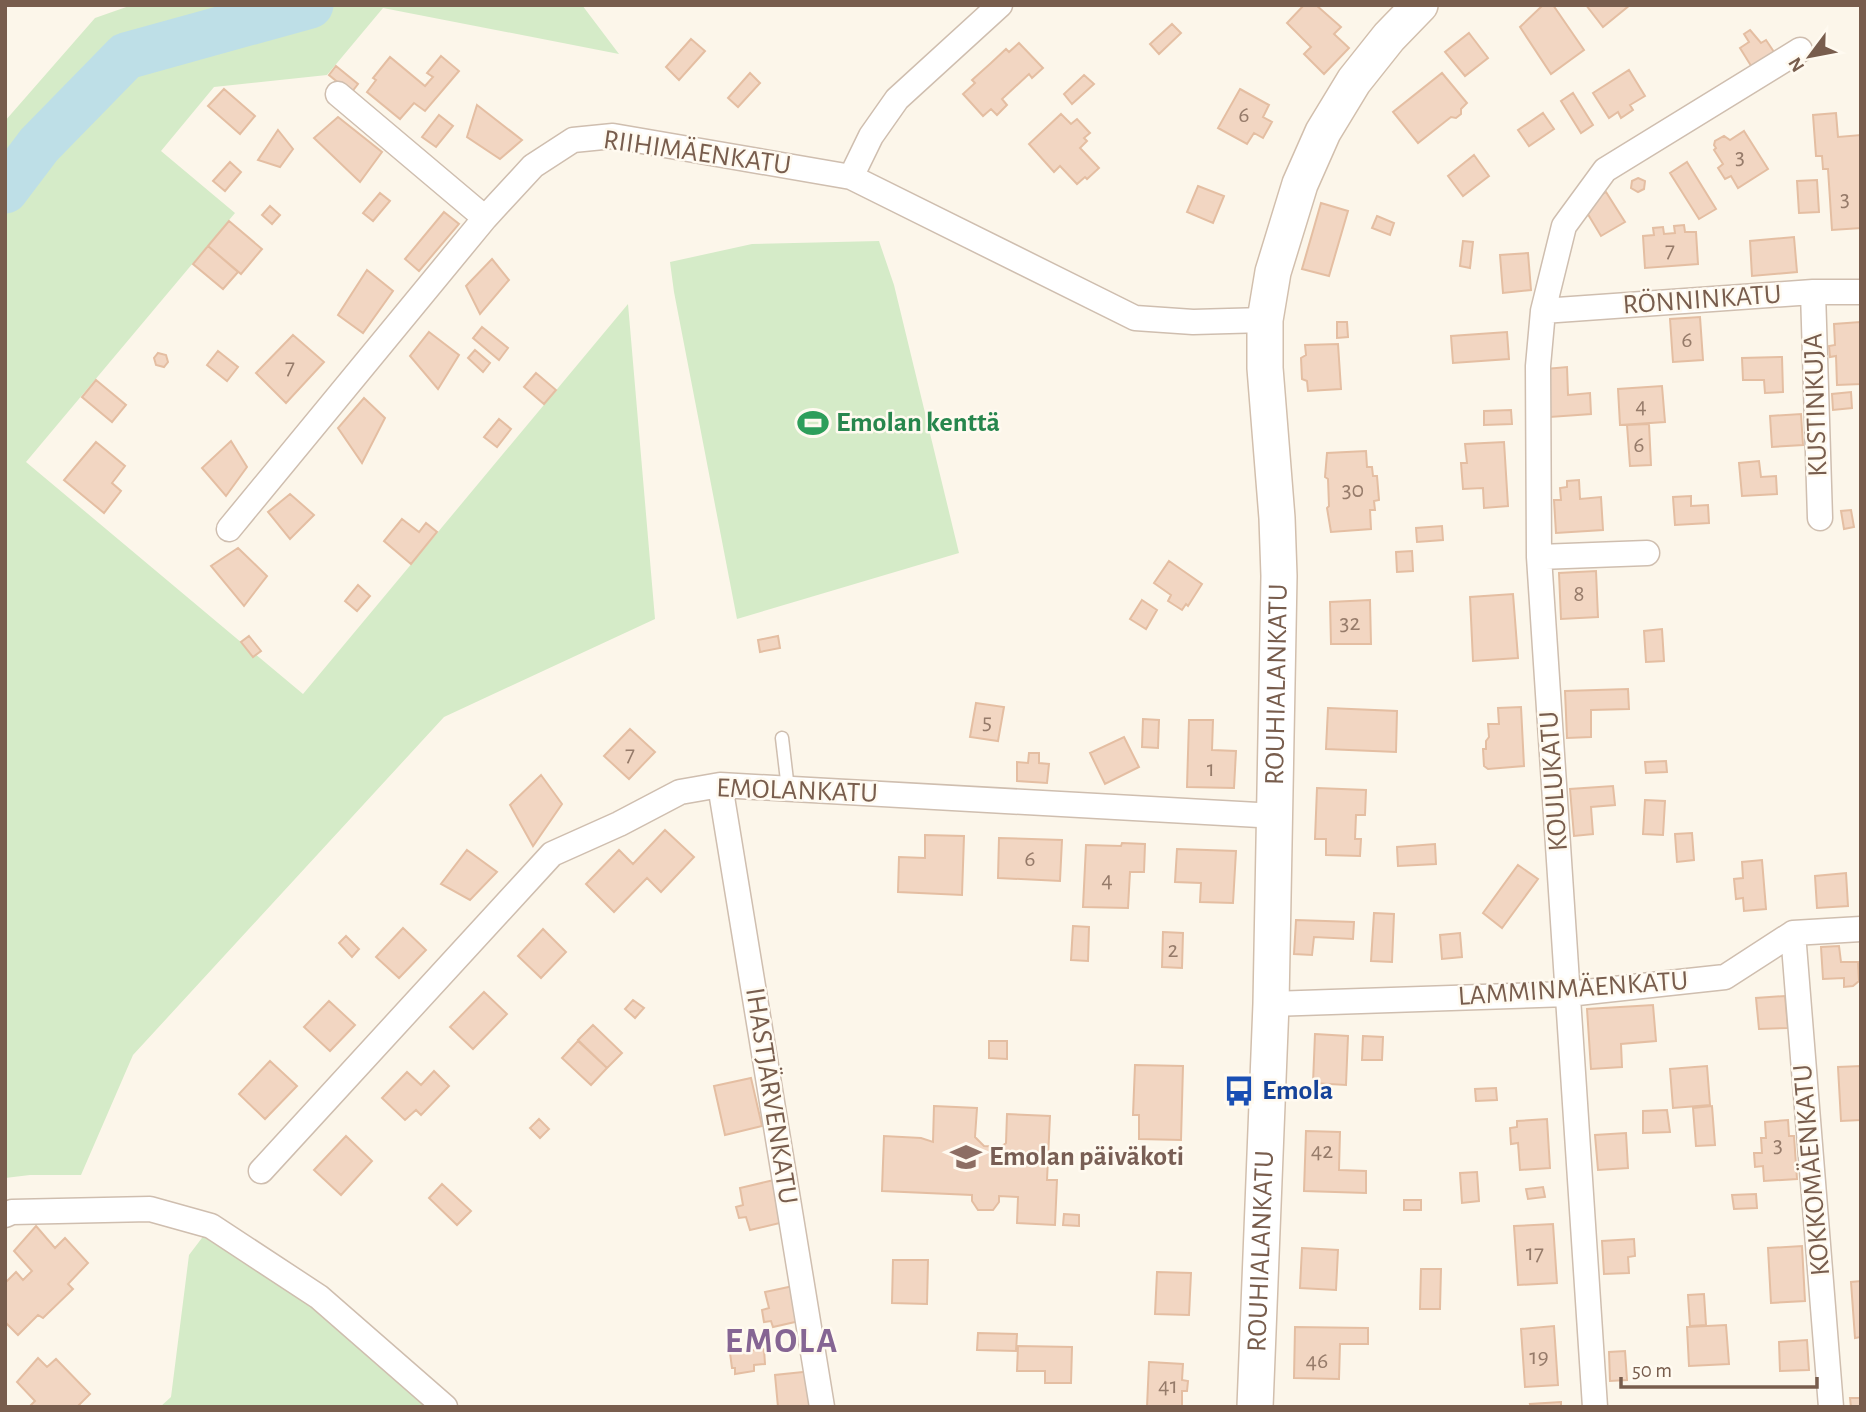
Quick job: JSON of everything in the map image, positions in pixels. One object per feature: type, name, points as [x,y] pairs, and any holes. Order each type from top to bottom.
[{"type":"street","points":[[851,177],[871,136],[897,99],[1000,5]]},
{"type":"street","name":"ROUHIALANKATU","points":[[1255,1407],[1271,1004],[1279,576],[1265,368],[1265,320],[1277,259],[1300,184],[1323,132],[1353,80],[1420,5]]},
{"type":"street","name":"KOULUKATU","points":[[1595,1407],[1539,557],[1538,366],[1543,311],[1564,226],[1605,170],[1800,50]]},
{"type":"street","points":[[338,94],[485,218]]},
{"type":"street","name":"RIIHIMÄENKATU","points":[[229,528],[485,218],[533,166],[573,140],[613,136],[851,177],[1135,318],[1193,322],[1265,320]]},
{"type":"street","name":"RÖNNINKATU","points":[[1543,311],[1813,292],[1861,292]]},
{"type":"street","name":"KUSTINKUJA","points":[[1813,292],[1820,518]]},
{"type":"street","points":[[1539,557],[1647,553]]},
{"type":"street","name":"EMOLANKATU","points":[[261,1171],[552,854],[619,824],[680,792],[720,785],[1275,816]]},
{"type":"street","name":"IHASTJÄRVENKATU","points":[[720,785],[822,1407]]},
{"type":"street","points":[[1793,933],[1861,929]]},
{"type":"street","name":"LAMMINMÄENKATU","points":[[1271,1004],[1568,994],[1725,978],[1793,933]]},
{"type":"street","name":"KOKKOMÄENKATU","points":[[1793,933],[1831,1407]]},
{"type":"street","points":[[5,1215],[12,1212],[150,1209],[211,1226],[319,1297],[445,1407]]},
{"type":"lane","points":[[782,737],[788,789]]},
{"type":"green space","points":[[132,5],[582,5],[619,54],[383,8],[327,75],[214,87],[161,151],[235,213],[26,462],[303,694],[628,304],[655,619],[444,717],[133,1055],[81,1175],[5,1178],[5,121],[95,18]]},
{"type":"green space","name":"Emolan kenttä","points":[[879,241],[894,285],[959,553],[737,619],[670,262],[752,244]]},
{"type":"green space","points":[[211,1226],[445,1407],[160,1407],[171,1397],[189,1255]]},
{"type":"building","points":[[1304,5],[1316,5],[1341,27],[1334,34],[1349,48],[1324,74],[1304,54],[1311,47],[1287,23]]},
{"type":"building","points":[[1543,5],[1553,5],[1584,50],[1551,74],[1520,27]]},
{"type":"building","points":[[1586,5],[1630,5],[1603,27]]},
{"type":"building","points":[[1172,24],[1181,33],[1159,54],[1150,44]]},
{"type":"building","points":[[1750,30],[1761,43],[1766,40],[1776,55],[1753,69],[1740,48],[1749,42],[1744,34]]},
{"type":"building","points":[[1469,33],[1488,58],[1465,76],[1445,52]]},
{"type":"building","points":[[691,39],[705,51],[679,80],[666,67]]},
{"type":"building","points":[[1019,43],[1043,68],[1032,78],[1029,74],[1002,99],[1007,105],[997,115],[991,109],[983,116],[963,94],[975,83],[972,80],[1006,49],[1009,52]]},
{"type":"building","points":[[441,56],[459,71],[425,111],[414,103],[400,119],[367,92],[376,80],[373,78],[390,57],[425,86],[433,77],[427,73]]},
{"type":"building","points":[[336,66],[358,84],[351,93],[329,75]]},
{"type":"building","points":[[1629,70],[1645,96],[1630,105],[1633,110],[1621,118],[1618,112],[1609,118],[1593,93]]},
{"type":"building","points":[[750,73],[760,83],[738,107],[728,98]]},
{"type":"building","points":[[1442,73],[1467,103],[1461,109],[1461,114],[1456,118],[1451,117],[1418,143],[1393,112]]},
{"type":"building","points":[[1084,75],[1094,84],[1072,104],[1064,94]]},
{"type":"building","points":[[224,89],[255,116],[240,134],[208,106]]},
{"type":"building","points":[[1240,89],[1269,105],[1263,117],[1272,122],[1263,138],[1254,133],[1247,144],[1218,128]]},
{"type":"building","points":[[1573,93],[1593,125],[1581,133],[1561,101]]},
{"type":"building","points":[[477,105],[522,140],[500,159],[467,137]]},
{"type":"building","points":[[1543,113],[1554,129],[1529,146],[1518,130]]},
{"type":"building","points":[[1836,113],[1838,137],[1861,135],[1861,228],[1832,230],[1828,169],[1823,169],[1822,156],[1816,156],[1813,115]]},
{"type":"building","points":[[1061,114],[1071,124],[1077,119],[1090,133],[1084,138],[1087,141],[1080,148],[1099,168],[1077,184],[1060,166],[1054,172],[1029,144]]},
{"type":"building","points":[[439,115],[453,126],[436,147],[422,137]]},
{"type":"building","points":[[338,117],[382,152],[360,182],[314,138]]},
{"type":"building","points":[[278,130],[293,149],[280,167],[258,160]]},
{"type":"building","points":[[1744,131],[1768,169],[1738,188],[1731,176],[1725,179],[1718,168],[1723,164],[1714,150],[1714,145],[1715,141],[1724,136],[1730,140]]},
{"type":"building","points":[[1474,155],[1489,176],[1463,196],[1448,176]]},
{"type":"building","points":[[230,162],[241,172],[225,191],[213,181]]},
{"type":"building","points":[[1687,162],[1716,209],[1699,219],[1670,173]]},
{"type":"building","points":[[1638,178],[1645,181],[1644,189],[1638,192],[1631,188],[1632,181]]},
{"type":"building","points":[[1817,180],[1819,212],[1799,213],[1797,181]]},
{"type":"building","points":[[1198,186],[1224,196],[1213,223],[1187,212]]},
{"type":"building","points":[[1606,192],[1625,222],[1601,236],[1583,206]]},
{"type":"building","points":[[380,193],[390,201],[373,221],[363,213]]},
{"type":"building","points":[[1321,203],[1348,211],[1329,276],[1302,269]]},
{"type":"building","points":[[270,206],[280,215],[272,224],[262,215]]},
{"type":"building","points":[[444,212],[459,224],[419,271],[405,259]]},
{"type":"building","points":[[1377,216],[1394,223],[1390,235],[1372,228]]},
{"type":"building","points":[[229,221],[262,249],[241,274],[208,246]]},
{"type":"building","points":[[1684,225],[1685,232],[1696,232],[1698,264],[1645,268],[1643,236],[1654,235],[1653,228],[1663,227],[1664,234],[1675,233],[1674,226]]},
{"type":"building","points":[[1794,237],[1797,272],[1752,276],[1750,241]]},
{"type":"building","points":[[1463,241],[1473,242],[1470,268],[1460,266]]},
{"type":"building","points":[[208,246],[238,272],[223,289],[193,264]]},
{"type":"building","points":[[1528,253],[1531,290],[1503,293],[1500,255]]},
{"type":"building","points":[[492,259],[509,280],[480,314],[466,286]]},
{"type":"building","points":[[367,270],[393,291],[363,333],[338,315]]},
{"type":"building","points":[[1700,317],[1703,360],[1673,362],[1670,319]]},
{"type":"building","points":[[1337,322],[1347,322],[1348,337],[1337,338]]},
{"type":"building","points":[[1860,322],[1861,384],[1837,385],[1836,356],[1830,357],[1829,346],[1835,345],[1834,324]]},
{"type":"building","points":[[482,327],[508,348],[499,360],[473,338]]},
{"type":"building","points":[[429,332],[459,355],[438,389],[410,356]]},
{"type":"building","points":[[1507,332],[1509,359],[1453,363],[1451,336]]},
{"type":"building","points":[[293,335],[324,362],[286,403],[256,373]]},
{"type":"building","points":[[1338,344],[1341,389],[1308,391],[1307,381],[1302,379],[1301,358],[1306,355],[1305,345]]},
{"type":"building","points":[[475,350],[490,363],[483,372],[468,358]]},
{"type":"building","points":[[218,351],[238,367],[227,381],[207,365]]},
{"type":"building","points":[[158,353],[166,355],[168,362],[164,367],[156,365],[154,358]]},
{"type":"building","points":[[1782,357],[1783,392],[1765,393],[1764,380],[1743,380],[1742,358]]},
{"type":"building","points":[[1567,367],[1568,395],[1590,393],[1591,414],[1550,417],[1546,369]]},
{"type":"building","points":[[536,373],[556,390],[544,404],[524,387]]},
{"type":"building","points":[[96,380],[126,405],[112,422],[82,397]]},
{"type":"building","points":[[1662,386],[1665,422],[1620,425],[1618,389]]},
{"type":"building","points":[[1851,392],[1852,408],[1833,410],[1832,394]]},
{"type":"building","points":[[364,398],[385,418],[362,463],[338,428]]},
{"type":"building","points":[[1511,410],[1512,424],[1484,425],[1484,411]]},
{"type":"building","points":[[1801,414],[1803,445],[1772,447],[1770,416]]},
{"type":"building","points":[[499,419],[511,429],[497,447],[484,437]]},
{"type":"building","points":[[1649,424],[1651,465],[1630,466],[1627,425]]},
{"type":"building","points":[[231,441],[247,467],[226,496],[202,468]]},
{"type":"building","points":[[96,442],[125,466],[112,483],[121,491],[104,513],[64,480]]},
{"type":"building","points":[[1504,442],[1508,506],[1484,508],[1483,488],[1463,489],[1461,463],[1467,463],[1465,444]]},
{"type":"building","points":[[1366,451],[1367,467],[1372,467],[1373,476],[1377,476],[1379,500],[1374,501],[1375,510],[1370,510],[1371,529],[1331,532],[1327,508],[1328,479],[1325,477],[1327,453]]},
{"type":"building","points":[[1759,461],[1761,477],[1776,476],[1777,494],[1742,496],[1739,463]]},
{"type":"building","points":[[1579,480],[1580,499],[1601,497],[1603,530],[1556,533],[1554,500],[1561,500],[1560,488],[1567,487],[1567,481]]},
{"type":"building","points":[[290,494],[314,515],[290,539],[268,512]]},
{"type":"building","points":[[1691,496],[1691,506],[1708,505],[1709,523],[1675,525],[1673,497]]},
{"type":"building","points":[[1851,510],[1854,527],[1844,529],[1841,511]]},
{"type":"building","points":[[402,519],[419,532],[426,523],[437,532],[411,564],[384,541]]},
{"type":"building","points":[[1442,526],[1443,540],[1417,542],[1416,528]]},
{"type":"building","points":[[238,548],[267,576],[244,606],[211,566]]},
{"type":"building","points":[[1412,551],[1413,571],[1397,572],[1396,552]]},
{"type":"building","points":[[1169,561],[1202,584],[1188,606],[1186,604],[1182,610],[1168,601],[1171,595],[1154,583]]},
{"type":"building","points":[[1596,571],[1598,617],[1561,619],[1559,573]]},
{"type":"building","points":[[358,585],[370,596],[357,611],[345,601]]},
{"type":"building","points":[[1513,594],[1518,658],[1473,661],[1470,597]]},
{"type":"building","points":[[1142,600],[1157,610],[1146,629],[1130,619]]},
{"type":"building","points":[[1370,600],[1371,644],[1331,644],[1330,602]]},
{"type":"building","points":[[1662,629],[1664,661],[1646,662],[1644,631]]},
{"type":"building","points":[[249,636],[261,651],[253,657],[241,642]]},
{"type":"building","points":[[778,636],[780,648],[760,652],[758,640]]},
{"type":"building","points":[[1628,689],[1629,709],[1591,710],[1591,737],[1567,738],[1565,691]]},
{"type":"building","points":[[976,703],[1004,707],[998,741],[970,737]]},
{"type":"building","points":[[1521,707],[1524,766],[1488,769],[1484,766],[1483,749],[1486,749],[1489,737],[1488,724],[1499,724],[1498,708]]},
{"type":"building","points":[[1328,708],[1397,711],[1396,752],[1326,749]]},
{"type":"building","points":[[1143,719],[1159,720],[1158,748],[1142,747]]},
{"type":"building","points":[[1189,720],[1213,720],[1212,750],[1236,751],[1234,788],[1187,787]]},
{"type":"building","points":[[630,729],[655,752],[629,779],[604,756]]},
{"type":"building","points":[[1124,737],[1139,767],[1105,784],[1090,753]]},
{"type":"building","points":[[1029,753],[1039,753],[1039,763],[1049,764],[1047,783],[1017,781],[1017,762],[1028,763]]},
{"type":"building","points":[[1666,761],[1667,772],[1646,773],[1645,762]]},
{"type":"building","points":[[541,775],[562,804],[533,846],[510,805]]},
{"type":"building","points":[[1613,786],[1615,805],[1591,807],[1593,834],[1574,836],[1570,789]]},
{"type":"building","points":[[1317,788],[1366,790],[1365,815],[1356,815],[1355,839],[1361,839],[1360,856],[1326,855],[1326,839],[1315,839]]},
{"type":"building","points":[[1645,800],[1665,801],[1663,835],[1643,834]]},
{"type":"building","points":[[665,830],[694,857],[661,892],[647,878],[614,912],[586,884],[619,850],[633,864]]},
{"type":"building","points":[[1692,833],[1694,860],[1677,862],[1675,834]]},
{"type":"building","points":[[925,835],[964,836],[962,895],[898,892],[899,857],[925,858]]},
{"type":"building","points":[[999,838],[1062,840],[1060,881],[998,878]]},
{"type":"building","points":[[1122,843],[1145,844],[1144,872],[1130,872],[1128,908],[1083,907],[1086,845],[1121,846]]},
{"type":"building","points":[[1435,844],[1436,864],[1398,866],[1397,847]]},
{"type":"building","points":[[1177,849],[1236,851],[1233,903],[1200,902],[1201,883],[1175,882]]},
{"type":"building","points":[[467,850],[497,872],[470,900],[441,884]]},
{"type":"building","points":[[1762,860],[1766,909],[1744,911],[1743,898],[1736,899],[1734,879],[1743,878],[1742,862]]},
{"type":"building","points":[[1518,865],[1538,879],[1502,928],[1483,913]]},
{"type":"building","points":[[1846,873],[1848,906],[1817,908],[1815,876]]},
{"type":"building","points":[[1374,913],[1394,914],[1392,962],[1371,961]]},
{"type":"building","points":[[1296,920],[1354,922],[1353,939],[1314,937],[1312,955],[1294,954]]},
{"type":"building","points":[[1073,926],[1089,927],[1088,961],[1071,960]]},
{"type":"building","points":[[403,928],[426,950],[399,978],[376,957]]},
{"type":"building","points":[[543,929],[566,952],[541,978],[518,956]]},
{"type":"building","points":[[1163,932],[1183,933],[1182,968],[1162,967]]},
{"type":"building","points":[[1460,933],[1462,957],[1442,959],[1440,935]]},
{"type":"building","points":[[346,936],[359,949],[352,957],[339,943]]},
{"type":"building","points":[[1839,946],[1841,962],[1858,962],[1859,981],[1853,986],[1844,987],[1844,978],[1823,979],[1821,947]]},
{"type":"building","points":[[484,992],[507,1014],[473,1049],[450,1027]]},
{"type":"building","points":[[1785,996],[1788,1028],[1759,1029],[1756,998]]},
{"type":"building","points":[[633,1000],[644,1008],[635,1018],[625,1009]]},
{"type":"building","points":[[329,1001],[355,1025],[330,1051],[304,1027]]},
{"type":"building","points":[[1653,1005],[1656,1041],[1621,1044],[1622,1067],[1591,1069],[1587,1009]]},
{"type":"building","points":[[593,1025],[622,1053],[607,1068],[578,1040]]},
{"type":"building","points":[[1315,1034],[1348,1036],[1346,1085],[1313,1083]]},
{"type":"building","points":[[1363,1036],[1383,1037],[1382,1060],[1362,1060]]},
{"type":"building","points":[[578,1041],[607,1068],[591,1085],[562,1058]]},
{"type":"building","points":[[989,1041],[1007,1041],[1007,1059],[989,1058]]},
{"type":"building","points":[[270,1061],[297,1086],[265,1119],[239,1094]]},
{"type":"building","points":[[1135,1065],[1183,1066],[1181,1140],[1139,1139],[1139,1115],[1133,1115]]},
{"type":"building","points":[[1707,1066],[1710,1105],[1673,1108],[1670,1069]]},
{"type":"building","points":[[1861,1066],[1861,1120],[1841,1121],[1838,1067]]},
{"type":"building","points":[[434,1071],[449,1086],[421,1115],[416,1110],[405,1120],[382,1098],[407,1072],[421,1085]]},
{"type":"building","points":[[751,1078],[762,1126],[725,1135],[714,1086]]},
{"type":"building","points":[[1496,1088],[1497,1100],[1476,1101],[1475,1089]]},
{"type":"building","name":"Emolan päiväkoti","points":[[934,1106],[977,1108],[975,1137],[984,1146],[1001,1147],[1006,1143],[1007,1114],[1050,1116],[1047,1180],[1057,1180],[1055,1225],[1017,1223],[1018,1197],[999,1196],[999,1202],[993,1210],[978,1210],[972,1201],[972,1195],[882,1191],[884,1136],[921,1138],[933,1142]]},
{"type":"building","points":[[1712,1106],[1715,1145],[1696,1146],[1693,1108]]},
{"type":"building","points":[[1667,1110],[1670,1132],[1643,1133],[1643,1111]]},
{"type":"building","points":[[539,1119],[549,1129],[540,1138],[530,1128]]},
{"type":"building","points":[[1547,1119],[1550,1168],[1520,1170],[1518,1143],[1511,1144],[1510,1128],[1517,1127],[1517,1121]]},
{"type":"building","points":[[1788,1120],[1789,1136],[1794,1136],[1797,1179],[1764,1181],[1763,1166],[1755,1167],[1754,1153],[1762,1153],[1761,1138],[1766,1138],[1765,1122]]},
{"type":"building","points":[[1306,1131],[1340,1132],[1339,1170],[1366,1171],[1366,1193],[1304,1191]]},
{"type":"building","points":[[1626,1133],[1628,1168],[1598,1170],[1595,1135]]},
{"type":"building","points":[[346,1136],[372,1161],[341,1195],[314,1170]]},
{"type":"building","points":[[1477,1172],[1479,1201],[1462,1203],[1460,1173]]},
{"type":"building","points":[[774,1180],[784,1222],[750,1230],[746,1217],[739,1218],[736,1207],[743,1205],[740,1188]]},
{"type":"building","points":[[442,1184],[471,1211],[457,1225],[429,1198]]},
{"type":"building","points":[[1543,1187],[1545,1197],[1528,1199],[1526,1189]]},
{"type":"building","points":[[1756,1194],[1757,1208],[1734,1209],[1732,1195]]},
{"type":"building","points":[[1404,1200],[1421,1200],[1421,1210],[1404,1210]]},
{"type":"building","points":[[1064,1214],[1079,1215],[1079,1226],[1063,1225]]},
{"type":"building","points":[[1553,1224],[1557,1283],[1518,1285],[1514,1226]]},
{"type":"building","points":[[36,1226],[55,1248],[65,1238],[88,1263],[68,1284],[73,1289],[43,1318],[38,1315],[18,1335],[5,1322],[5,1283],[16,1272],[23,1280],[32,1271],[14,1251]]},
{"type":"building","points":[[1634,1239],[1635,1256],[1628,1257],[1629,1273],[1604,1274],[1602,1241]]},
{"type":"building","points":[[1802,1246],[1805,1301],[1771,1303],[1768,1248]]},
{"type":"building","points":[[1302,1248],[1338,1250],[1336,1290],[1300,1288]]},
{"type":"building","points":[[893,1260],[928,1260],[927,1304],[892,1303]]},
{"type":"building","points":[[1421,1269],[1441,1269],[1440,1309],[1420,1309]]},
{"type":"building","points":[[1157,1272],[1191,1273],[1189,1315],[1155,1314]]},
{"type":"building","points":[[1861,1281],[1861,1337],[1855,1338],[1851,1282]]},
{"type":"building","points":[[798,1285],[804,1320],[773,1327],[771,1321],[764,1322],[762,1310],[769,1308],[765,1292]]},
{"type":"building","points":[[1704,1294],[1706,1325],[1690,1326],[1688,1295]]},
{"type":"building","points":[[1726,1325],[1729,1364],[1689,1366],[1687,1327]]},
{"type":"building","points":[[1554,1326],[1558,1385],[1525,1387],[1521,1329]]},
{"type":"building","points":[[1295,1327],[1368,1328],[1368,1344],[1340,1344],[1339,1379],[1294,1378]]},
{"type":"building","points":[[978,1333],[1017,1334],[1016,1351],[977,1350]]},
{"type":"building","points":[[1807,1340],[1809,1370],[1780,1371],[1779,1342]]},
{"type":"building","points":[[1018,1346],[1072,1347],[1071,1383],[1045,1383],[1045,1371],[1017,1371]]},
{"type":"building","points":[[764,1349],[765,1364],[754,1365],[754,1371],[735,1374],[730,1353]]},
{"type":"building","points":[[1625,1351],[1627,1380],[1610,1381],[1609,1352]]},
{"type":"building","points":[[38,1358],[47,1367],[56,1359],[90,1394],[77,1407],[29,1407],[35,1401],[17,1382]]},
{"type":"building","points":[[1149,1362],[1183,1364],[1182,1380],[1188,1381],[1187,1391],[1182,1391],[1182,1407],[1147,1407]]},
{"type":"building","points":[[812,1371],[816,1407],[778,1407],[775,1375]]},
{"type":"building","points":[[1850,1398],[1861,1398],[1861,1407],[1851,1407]]},
{"type":"building","points":[[1561,1402],[1561,1407],[1531,1407],[1530,1404]]},
{"type":"waterway","points":[[5,190],[39,145],[126,56],[310,5]]},
{"type":"place","name":"Emolan kenttä","points":[[813,423]]},
{"type":"place","name":"Emola","points":[[1239,1091]]},
{"type":"place","name":"Emolan päiväkoti","points":[[966,1157]]},
{"type":"district","name":"EMOLA","points":[[782,1341]]}]
